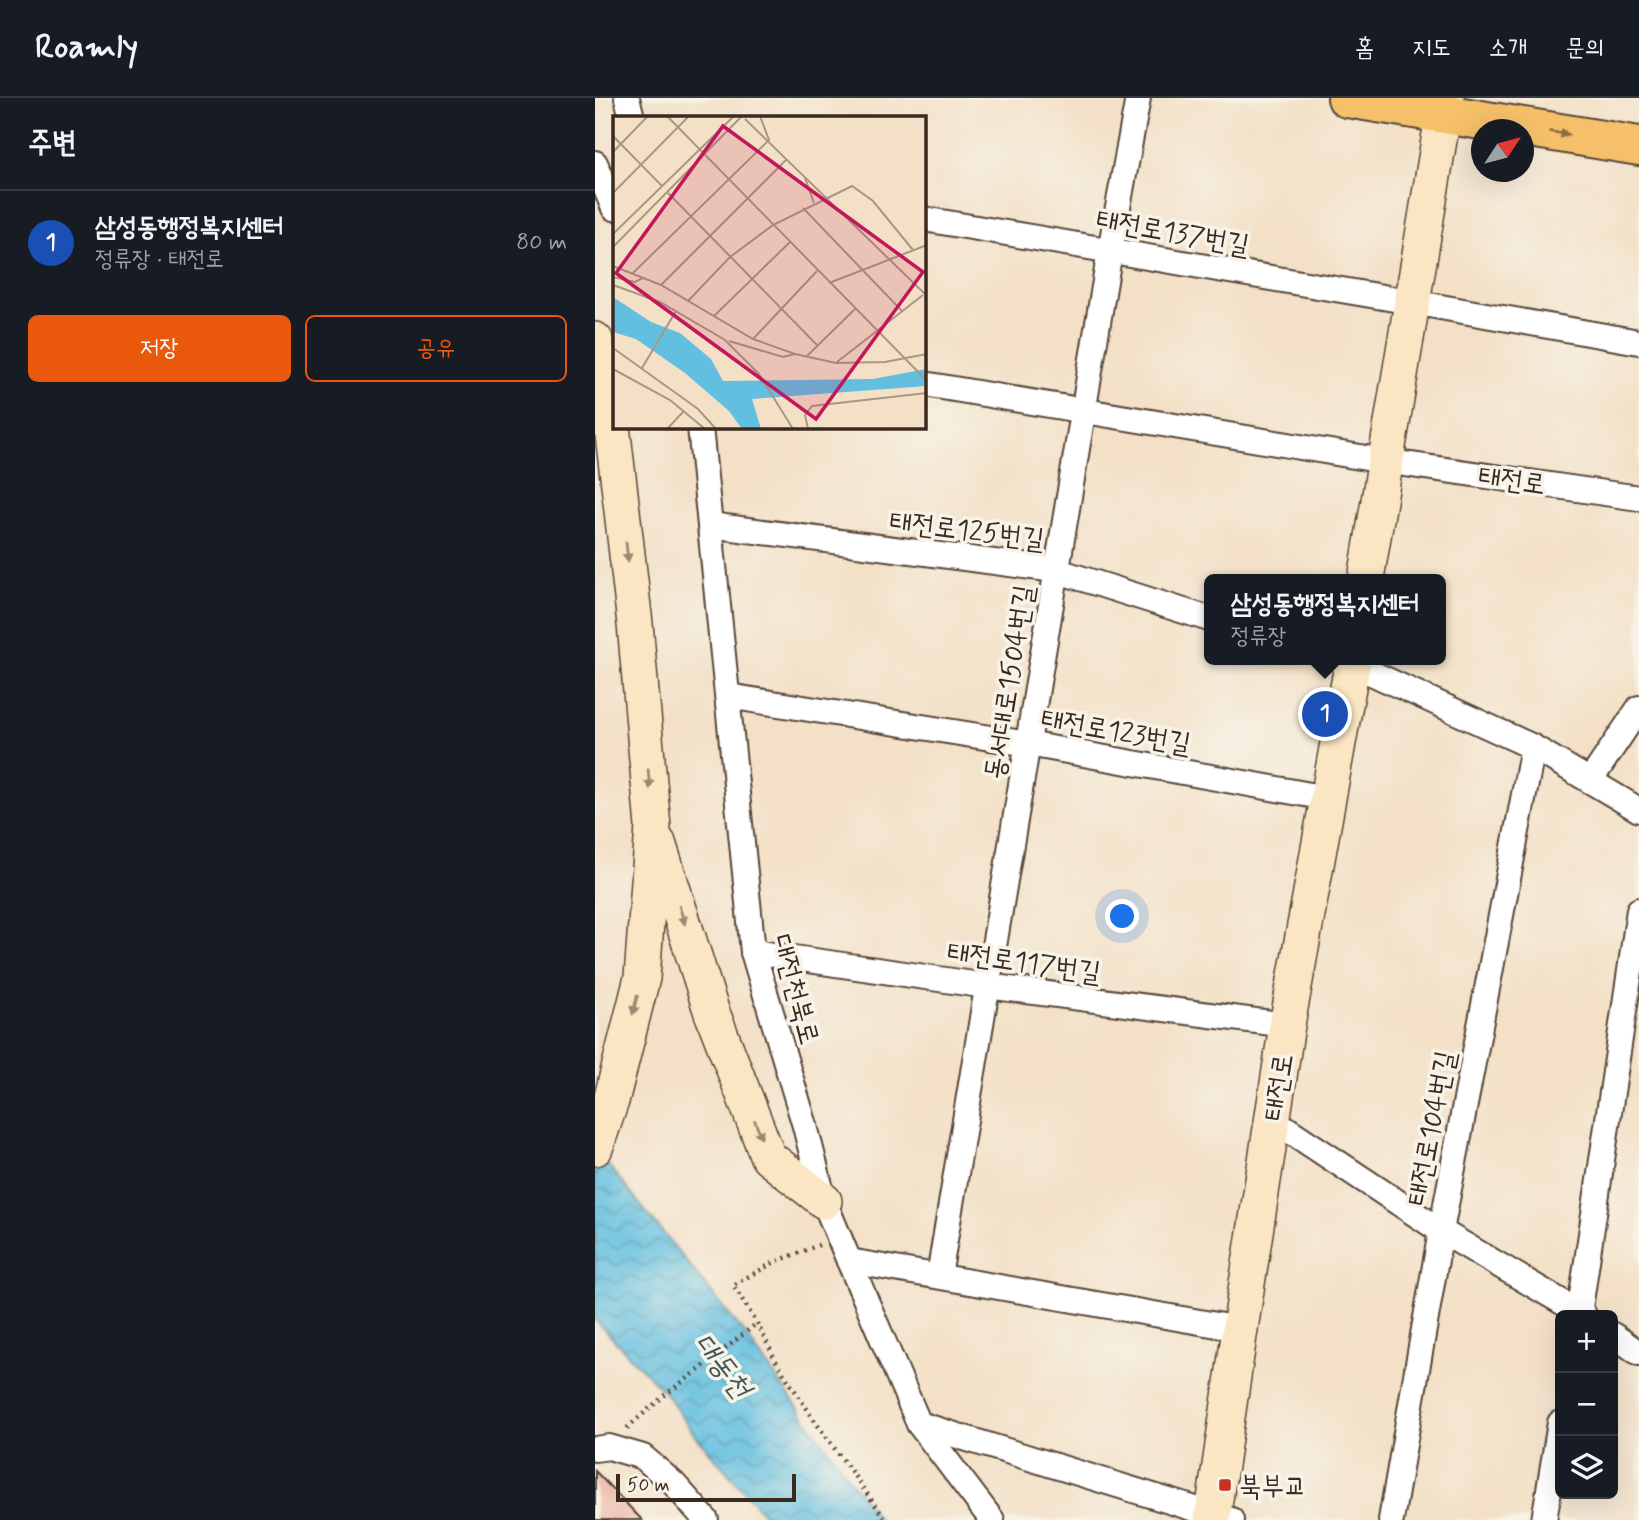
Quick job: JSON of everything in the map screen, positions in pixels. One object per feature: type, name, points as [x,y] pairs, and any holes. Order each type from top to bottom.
[{"type":"main road","points":[[1347,98],[1445,106],[1639,146]]},
{"type":"street","points":[[627,98],[632,116]]},
{"type":"street","name":"동서대로1504번길","points":[[939,1276],[1110,251],[1138,98]]},
{"type":"street","points":[[1367,574],[1445,106]]},
{"type":"street","points":[[595,163],[613,206]]},
{"type":"street","name":"태전로137번길","points":[[926,219],[1412,302]]},
{"type":"street","points":[[1412,302],[1639,342]]},
{"type":"street","points":[[595,340],[609,401],[608,503],[635,625],[653,827],[642,978],[611,1101],[595,1148]]},
{"type":"street","name":"태전로","points":[[926,384],[1384,461],[1639,498]]},
{"type":"street","name":"대전천북로","points":[[701,429],[753,952],[805,1126],[824,1201],[849,1261],[919,1424],[992,1520]]},
{"type":"street","name":"태전로125번길","points":[[711,525],[1056,571],[1204,617]]},
{"type":"street","name":"태전로","points":[[919,1424],[1218,1519],[1240,1329],[1287,1025],[1347,665]]},
{"type":"street","points":[[1357,665],[1533,747],[1639,810]]},
{"type":"street","name":"태전로123번길","points":[[729,695],[1028,744],[1327,798]]},
{"type":"street","points":[[1590,781],[1639,708]]},
{"type":"street","name":"태전로104번길","points":[[1391,1520],[1441,1231],[1533,747]]},
{"type":"street","points":[[653,827],[711,1010],[768,1157],[824,1201]]},
{"type":"street","points":[[1582,1310],[1639,910]]},
{"type":"street","name":"태전로117번길","points":[[753,952],[1287,1025]]},
{"type":"street","points":[[1272,1119],[1441,1231],[1574,1310]]},
{"type":"street","points":[[849,1261],[1240,1329]]},
{"type":"street","points":[[1618,1338],[1639,1353]]},
{"type":"street","points":[[1544,1520],[1558,1436]]},
{"type":"street","points":[[595,1449],[609,1447],[643,1457],[674,1484],[706,1520]]},
{"type":"path","points":[[840,1237],[775,1262],[733,1285],[757,1323],[778,1365],[886,1520]]},
{"type":"path","points":[[627,1429],[666,1394],[757,1323]]},
{"type":"water","name":"대동천","points":[[595,1149],[744,1333],[879,1520],[769,1520],[694,1434],[666,1394],[595,1320]]},
{"type":"building","points":[[595,1471],[642,1520],[595,1520]]},
{"type":"place","name":"삼성동행정복지센터","points":[[1325,714]]},
{"type":"place","name":"북부교","points":[[1225,1485]]}]
